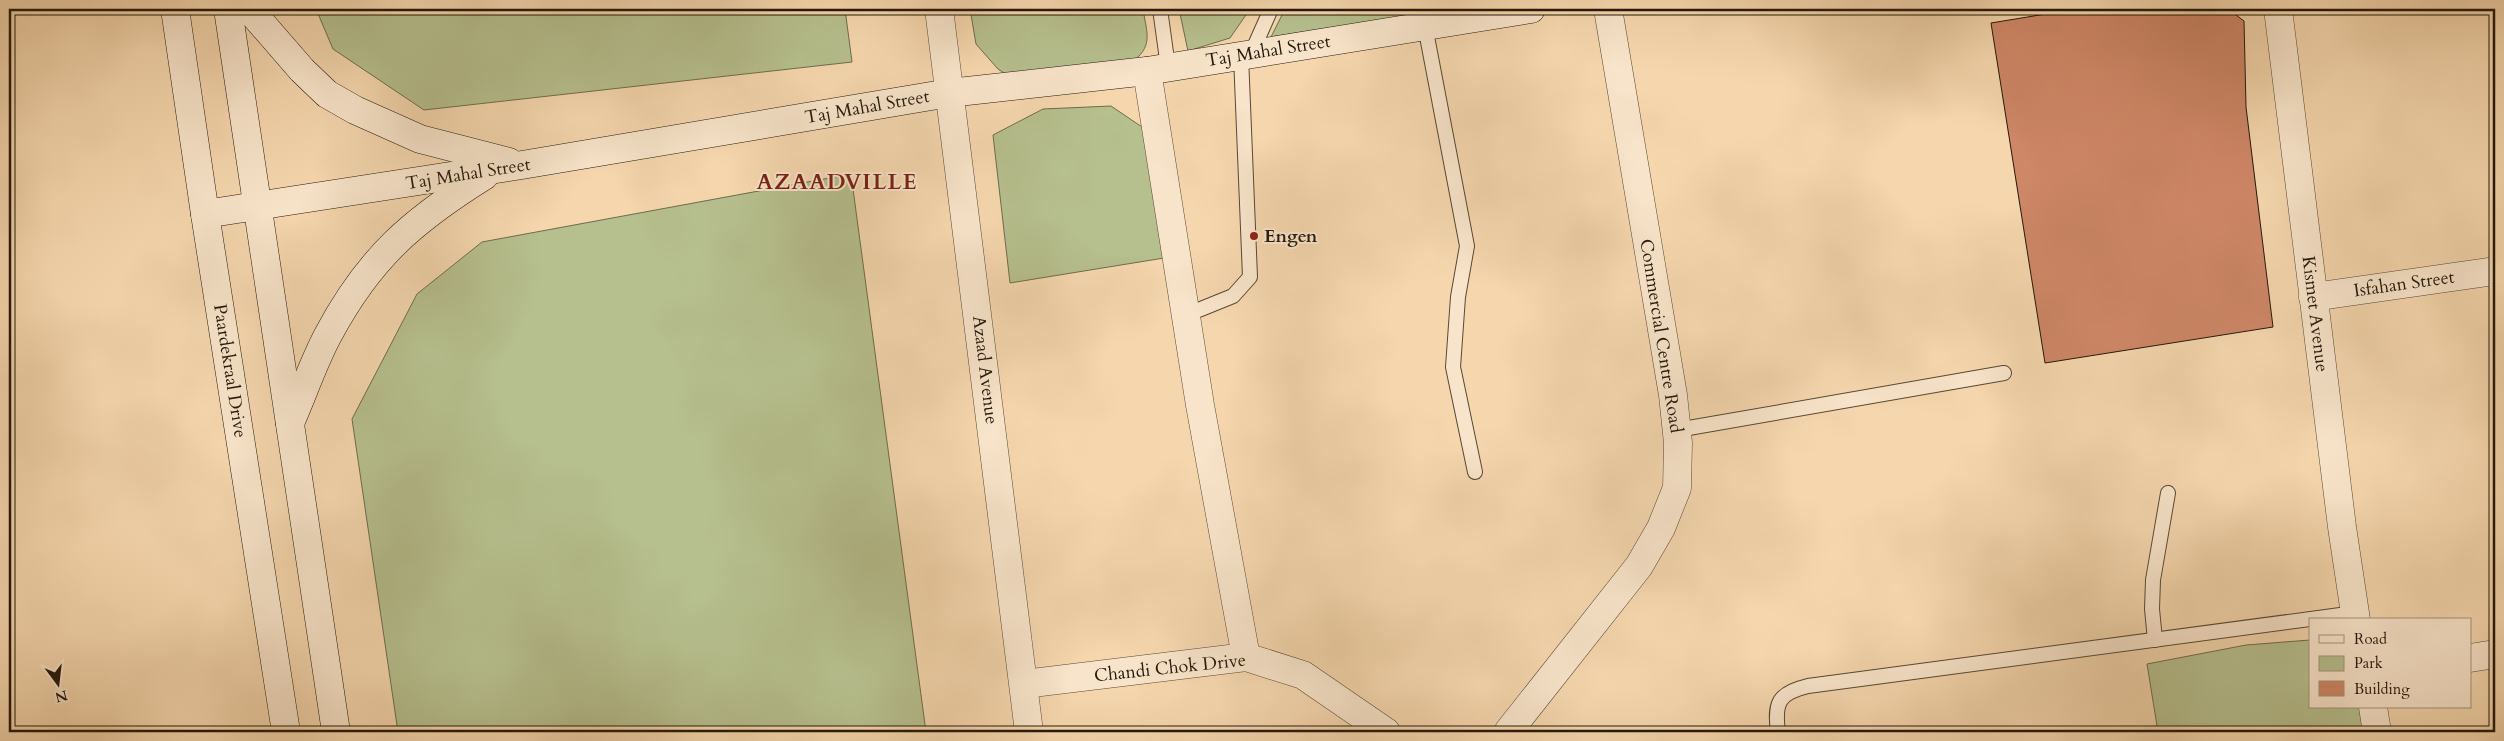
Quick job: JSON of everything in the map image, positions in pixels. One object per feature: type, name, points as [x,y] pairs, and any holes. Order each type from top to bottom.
[{"type":"street","name":"Paardekraal Drive","points":[[176,9],[205,214],[286,732]]},
{"type":"street","points":[[228,9],[336,732]]},
{"type":"street","points":[[248,9],[302,70],[327,94],[355,110],[420,139],[522,165]]},
{"type":"street","name":"Azaad Avenue","points":[[939,9],[1029,732]]},
{"type":"street","name":"Taj Mahal Street","points":[[205,214],[494,170],[949,93],[1158,69],[1531,9]]},
{"type":"street","name":"Commercial Centre Road","points":[[1508,732],[1638,566],[1661,528],[1677,488],[1673,395],[1608,9]]},
{"type":"street","name":"Kismet Avenue","points":[[2278,9],[2313,297],[2356,616]]},
{"type":"street","points":[[1158,69],[1186,315],[1246,657]]},
{"type":"street","points":[[290,423],[328,336],[372,266],[409,228],[441,203],[494,170]]},
{"type":"street","name":"Isfahan Street","points":[[2313,297],[2495,271]]},
{"type":"street","points":[[2472,658],[2495,654]]},
{"type":"street","name":"Chandi Chok Drive","points":[[1024,684],[1246,657],[1303,675],[1386,732]]},
{"type":"street","points":[[2373,708],[2377,732]]},
{"type":"lane","points":[[1158,69],[1160,9]]},
{"type":"lane","points":[[1186,315],[1233,296],[1250,277],[1246,55],[1271,9]]},
{"type":"lane","points":[[1425,26],[1467,246],[1458,297],[1454,368],[1476,472]]},
{"type":"lane","points":[[1676,430],[2004,373]]},
{"type":"lane","points":[[2155,640],[2152,609],[2153,580],[2168,493]]},
{"type":"lane","points":[[2339,618],[2356,616]]},
{"type":"lane","points":[[1778,732],[1777,707],[1781,699],[1790,690],[1808,686],[2309,622]]},
{"type":"green space","points":[[316,9],[845,9],[852,62],[424,110],[333,49]]},
{"type":"green space","points":[[970,9],[1143,9],[1147,33],[1146,46],[1138,58],[1130,64],[1010,77],[998,69],[976,44]]},
{"type":"green space","points":[[1179,9],[1250,9],[1230,38],[1188,51]]},
{"type":"green space","points":[[1285,9],[1451,9],[1271,37]]},
{"type":"green space","points":[[1111,106],[1145,129],[1164,258],[1010,283],[993,135],[1043,109]]},
{"type":"green space","points":[[851,174],[926,732],[398,732],[352,419],[417,294],[482,242]]},
{"type":"green space","points":[[2309,640],[2309,708],[2365,708],[2370,732],[2158,732],[2147,664],[2246,645]]},
{"type":"building","points":[[2076,9],[2228,9],[2244,21],[2246,107],[2273,327],[2045,363],[1991,23]]},
{"type":"place","name":"Engen","points":[[1254,236]]},
{"type":"district","name":"AZAADVILLE","points":[[837,182]]}]
